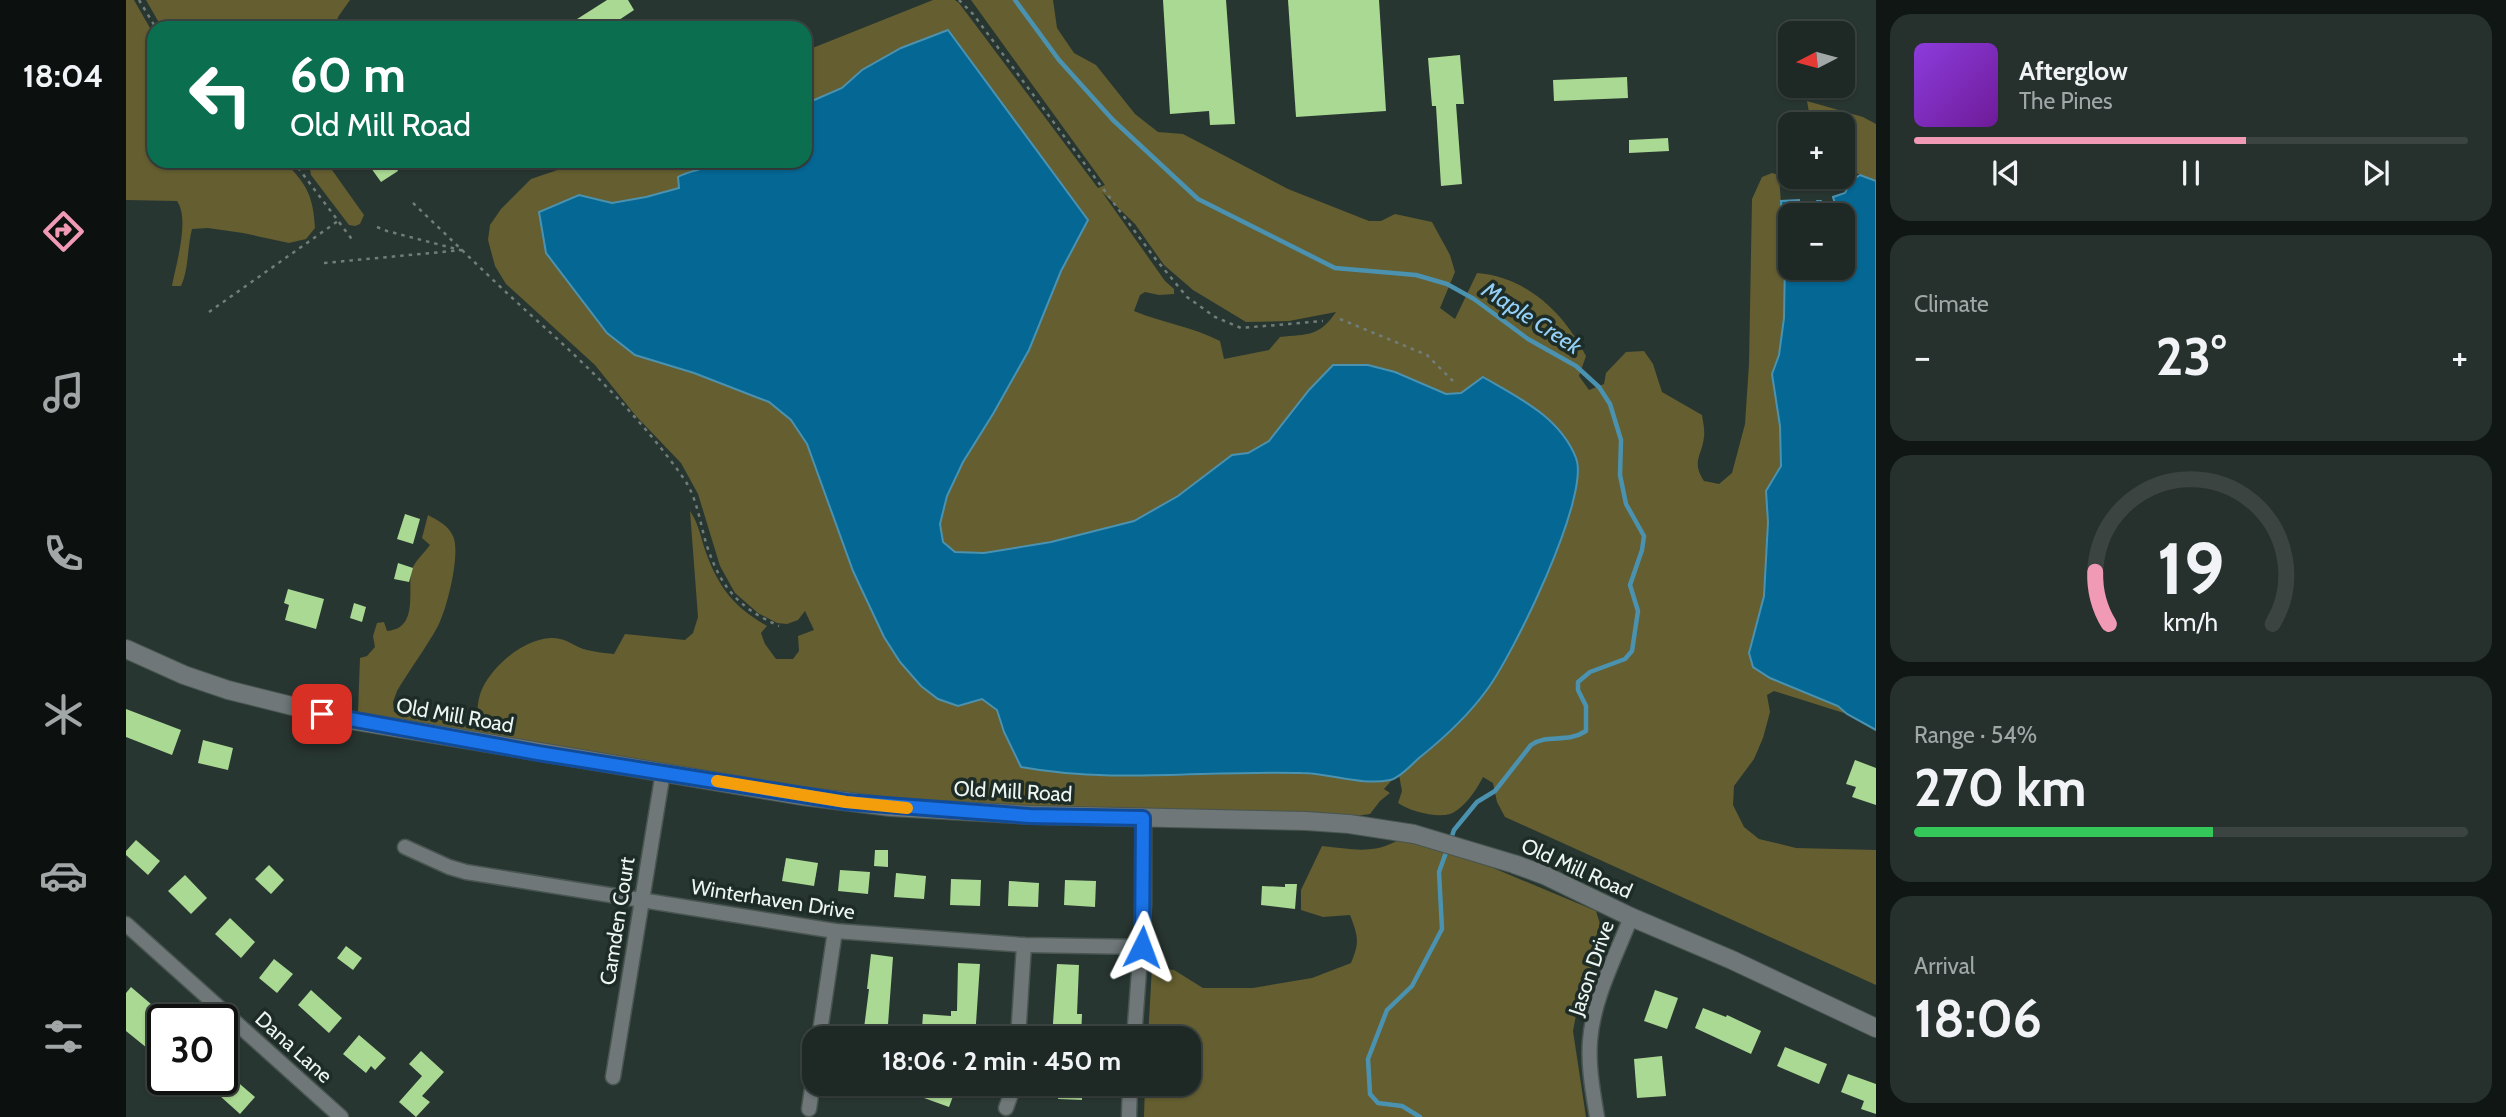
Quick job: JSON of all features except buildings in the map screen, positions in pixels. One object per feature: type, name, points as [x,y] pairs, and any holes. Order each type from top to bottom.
[{"type":"street","name":"Old Mill Road","points":[[126,649],[184,675],[228,690],[331,716],[813,797],[880,806],[1030,816],[1306,821],[1349,824],[1414,834],[1485,854],[1544,875],[1876,1028]]},
{"type":"street","name":"Camden Court","points":[[613,1077],[663,772]]},
{"type":"street","points":[[1135,1026],[1142,947],[1143,818]]},
{"type":"street","name":"Winterhaven Drive","points":[[405,847],[466,872],[835,931],[1024,945],[1142,947]]},
{"type":"street","name":"Jason Drive","points":[[1597,1117],[1589,1063],[1590,1038],[1596,1010],[1631,916]]},
{"type":"street","name":"Dana Lane","points":[[126,924],[341,1117]]},
{"type":"street","points":[[821,1026],[835,931]]},
{"type":"street","points":[[1019,1026],[1024,945]]},
{"type":"street","points":[[809,1109],[811,1096]]},
{"type":"street","points":[[1006,1108],[1010,1096]]},
{"type":"street","points":[[1129,1117],[1130,1096]]},
{"type":"path","points":[[139,0],[152,21]]},
{"type":"path","points":[[960,0],[1187,297],[1214,317],[1241,328],[1323,321]]},
{"type":"path","points":[[298,168],[354,243]]},
{"type":"path","points":[[413,203],[569,348],[601,380],[671,460],[687,483],[697,505],[707,545],[729,590],[754,615],[779,626]]},
{"type":"path","points":[[209,312],[338,221]]},
{"type":"path","points":[[377,227],[463,250]]},
{"type":"path","points":[[324,262],[463,250]]},
{"type":"path","points":[[1340,319],[1427,355],[1452,381]]},
{"type":"shaded area","points":[[126,0],[134,0],[147,23],[147,168],[290,168],[307,191],[313,207],[315,228],[306,239],[289,243],[243,233],[208,228],[192,229],[184,279],[181,286],[172,286],[182,230],[181,209],[177,201],[126,200]]},
{"type":"shaded area","points":[[146,0],[350,0],[337,21],[158,21]]},
{"type":"shaded area","points":[[933,0],[955,0],[1098,188],[1105,185],[971,0],[1053,0],[1057,28],[1074,53],[1096,65],[1135,114],[1158,132],[1183,134],[1288,189],[1369,221],[1381,221],[1395,214],[1432,222],[1450,255],[1455,272],[1440,308],[1455,319],[1477,273],[1495,276],[1528,290],[1567,325],[1586,356],[1579,376],[1589,390],[1604,384],[1606,373],[1626,352],[1644,351],[1653,364],[1662,392],[1702,415],[1704,434],[1698,468],[1704,481],[1719,484],[1732,473],[1745,424],[1749,364],[1752,199],[1762,177],[1772,173],[1778,175],[1781,203],[1778,203],[1778,280],[1785,280],[1784,318],[1779,355],[1772,374],[1780,426],[1781,466],[1766,491],[1768,522],[1764,596],[1754,634],[1770,678],[1838,706],[1847,714],[1774,691],[1767,695],[1770,712],[1763,738],[1754,759],[1734,786],[1733,805],[1744,827],[1759,839],[1796,848],[1876,850],[1876,985],[1505,817],[1497,802],[1493,783],[1483,777],[1474,793],[1450,814],[1423,813],[1398,803],[1402,791],[1399,775],[1488,689],[1509,650],[1474,385],[1460,393],[1446,394],[1395,372],[1368,365],[1333,365],[1309,390],[1269,441],[1248,453],[1232,455],[1178,496],[1134,521],[1051,542],[984,553],[955,552],[943,542],[940,524],[947,496],[963,462],[1029,351],[1061,271],[1088,220],[948,30],[862,70],[842,88],[812,101],[812,48]],"holes":[[[1102,192],[1135,224],[1164,265],[1193,290],[1246,322],[1289,321],[1336,312],[1324,326],[1312,333],[1280,337],[1269,350],[1224,359],[1220,341],[1134,311],[1140,295],[1145,292],[1174,294],[1174,289],[1165,281]]]},
{"type":"shaded area","points":[[1807,101],[1846,112],[1809,112]]},
{"type":"shaded area","points":[[1855,115],[1876,124],[1876,181],[1855,173]]},
{"type":"shaded area","points":[[335,168],[332,170],[364,215],[360,224],[349,225],[311,175],[310,169]]},
{"type":"shaded area","points":[[563,168],[702,168],[679,177],[679,188],[646,197],[612,203],[590,197],[546,253],[607,332],[635,355],[694,373],[769,402],[791,420],[807,444],[853,571],[884,637],[938,699],[958,706],[982,699],[997,710],[1021,767],[1085,775],[1279,773],[1392,780],[1384,789],[1390,793],[1370,814],[1349,817],[978,805],[829,792],[363,716],[358,712],[360,658],[367,656],[375,647],[373,636],[377,623],[384,622],[387,631],[397,629],[407,617],[410,609],[411,572],[430,545],[422,538],[428,515],[445,526],[453,536],[455,555],[452,581],[438,626],[397,691],[393,702],[394,712],[478,725],[480,696],[488,678],[511,654],[541,639],[561,639],[587,650],[614,654],[625,634],[685,640],[693,633],[698,617],[690,511],[714,573],[727,593],[744,611],[767,626],[761,633],[776,659],[793,659],[799,651],[798,636],[814,630],[805,611],[798,620],[787,624],[777,623],[758,613],[735,593],[720,566],[698,494],[681,463],[636,416],[595,365],[506,284],[495,266],[488,240],[490,225],[501,209],[531,179]]},
{"type":"shaded area","points":[[1400,839],[1491,867],[1596,911],[1601,927],[1601,945],[1580,994],[1573,1031],[1586,1117],[1144,1117],[1145,1096],[1201,1096],[1201,1026],[1149,1026],[1152,967],[1174,970],[1203,988],[1253,988],[1312,978],[1351,963],[1357,939],[1350,915],[1323,917],[1301,910],[1301,890],[1322,846],[1372,849]]},
{"type":"water","points":[[948,30],[1088,220],[1061,271],[1029,350],[963,462],[947,496],[940,524],[943,542],[955,552],[984,553],[1051,542],[1134,521],[1178,496],[1232,455],[1248,453],[1269,441],[1309,390],[1333,365],[1368,365],[1395,372],[1446,394],[1461,393],[1483,377],[1537,410],[1560,431],[1569,444],[1576,458],[1578,478],[1572,506],[1546,576],[1513,646],[1498,673],[1471,710],[1398,777],[1368,781],[1301,773],[1126,776],[1021,767],[997,710],[982,699],[958,706],[938,699],[921,686],[900,662],[884,637],[853,571],[807,444],[791,420],[769,402],[694,373],[635,355],[607,333],[546,253],[539,212],[579,195],[612,203],[646,197],[679,188],[678,177],[702,168],[812,168],[812,101],[842,88],[862,70],[901,48]]},
{"type":"water","points":[[1860,175],[1876,181],[1876,730],[1838,706],[1770,678],[1753,667],[1749,653],[1764,596],[1768,522],[1766,491],[1781,466],[1780,426],[1772,374],[1779,355],[1784,318],[1785,280],[1855,280],[1855,203],[1835,203],[1833,197],[1845,193],[1847,189],[1855,189],[1855,178]]},
{"type":"water","points":[[1799,200],[1799,203],[1781,203],[1781,201]]},
{"type":"waterway","name":"Maple Creek","points":[[1015,0],[1059,60],[1113,120],[1198,199],[1335,268],[1416,275],[1447,284],[1474,299],[1528,339],[1576,366],[1599,387],[1610,404],[1621,440],[1620,475],[1626,504],[1644,536],[1630,585],[1638,611],[1632,651],[1625,659],[1590,672],[1578,682],[1578,690],[1586,706],[1586,731],[1571,737],[1537,741],[1531,745],[1495,791],[1477,802],[1454,830],[1451,839]]},
{"type":"waterway","name":"Maple Creek","points":[[1420,1117],[1402,1106],[1378,1103],[1370,1094],[1368,1059],[1387,1010],[1412,986],[1442,929],[1439,872],[1448,847]]},
{"type":"slow traffic","points":[[717,781],[802,796],[907,808]]},
{"type":"route","points":[[322,714],[538,753],[846,802],[1030,816],[1143,818],[1142,947]]}]
